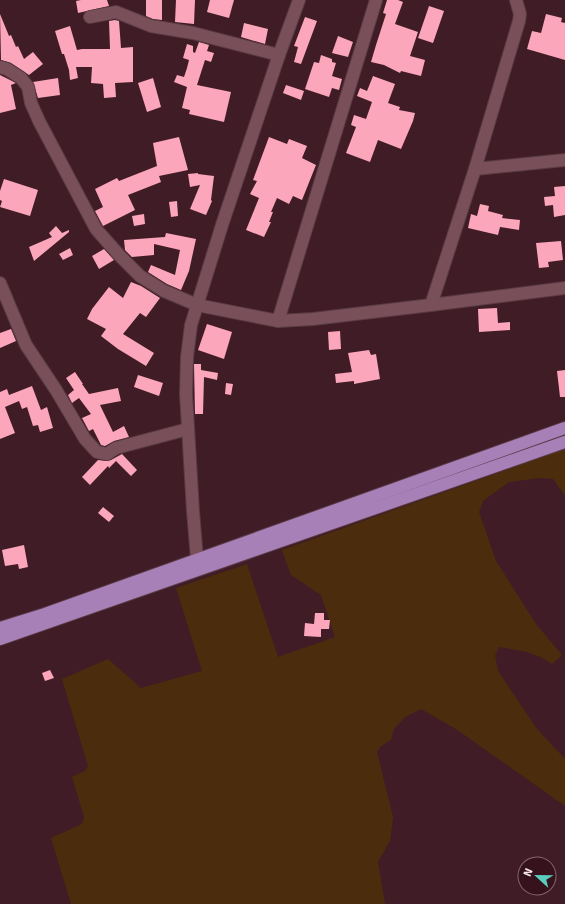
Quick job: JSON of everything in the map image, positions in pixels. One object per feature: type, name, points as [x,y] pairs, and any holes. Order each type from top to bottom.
[{"type":"main road","points":[[0,639],[565,428]]},
{"type":"main road","points":[[0,628],[199,564],[565,442]]},
{"type":"street","points":[[199,564],[186,394],[187,357],[191,325],[279,55],[299,0]]},
{"type":"street","points":[[278,321],[376,0]]},
{"type":"street","points":[[431,305],[519,21],[520,14],[516,0]]},
{"type":"street","points":[[90,17],[116,12],[152,26],[193,33],[279,55]]},
{"type":"street","points":[[0,67],[7,69],[21,78],[28,87],[31,103],[39,121],[96,229],[140,276],[164,291],[197,305],[278,321],[313,319],[565,288]]},
{"type":"street","points":[[474,169],[565,160]]},
{"type":"street","points":[[0,283],[26,345],[56,390],[85,439],[96,452],[107,454],[116,448],[188,429]]},
{"type":"shaded area","points":[[565,449],[565,496],[553,479],[540,478],[509,482],[483,501],[479,512],[496,561],[536,624],[562,655],[552,664],[534,654],[506,648],[499,647],[495,655],[498,671],[537,729],[565,759],[565,806],[456,729],[421,709],[405,717],[394,729],[391,740],[380,747],[377,752],[393,817],[390,841],[378,862],[385,904],[71,904],[51,838],[82,824],[84,817],[72,777],[85,771],[88,766],[62,679],[108,659],[141,688],[202,671],[176,588],[247,564],[278,657],[335,637],[321,595],[291,575],[282,550]]},
{"type":"building","points":[[107,0],[109,6],[78,13],[76,1]]},
{"type":"building","points":[[146,0],[162,0],[162,20],[153,19],[146,16]]},
{"type":"building","points":[[176,0],[195,0],[194,24],[175,22]]},
{"type":"building","points":[[210,0],[234,0],[229,18],[207,12]]},
{"type":"building","points":[[387,0],[398,0],[403,2],[395,24],[418,32],[410,56],[425,60],[421,76],[401,71],[400,73],[384,65],[371,62],[386,14],[383,13]]},
{"type":"building","points":[[429,6],[444,11],[433,43],[418,38]]},
{"type":"building","points":[[0,14],[9,36],[11,35],[16,47],[18,46],[24,59],[33,52],[43,64],[29,75],[11,63],[1,60]]},
{"type":"building","points":[[546,14],[562,18],[561,22],[565,23],[565,60],[527,49],[532,31],[541,33]]},
{"type":"building","points":[[305,17],[317,21],[301,64],[294,62],[298,47],[294,46]]},
{"type":"building","points":[[109,21],[119,21],[121,48],[133,47],[133,82],[115,83],[116,97],[104,98],[103,84],[91,83],[92,67],[76,67],[78,78],[70,80],[69,70],[55,31],[70,26],[77,50],[110,49]]},
{"type":"building","points":[[244,23],[268,29],[265,44],[241,37]]},
{"type":"building","points":[[338,36],[353,42],[348,57],[332,53]]},
{"type":"building","points":[[199,42],[209,45],[207,51],[214,53],[211,62],[205,60],[197,85],[231,92],[224,122],[189,114],[190,110],[182,108],[187,87],[174,82],[177,75],[184,77],[189,60],[183,58],[187,44],[193,46],[193,52],[195,53]]},
{"type":"building","points":[[321,55],[332,59],[332,62],[336,63],[332,76],[342,79],[339,90],[332,88],[329,97],[305,89],[314,62],[319,63]]},
{"type":"building","points":[[0,75],[16,83],[11,85],[16,109],[0,113]]},
{"type":"building","points":[[373,76],[395,84],[388,103],[400,107],[399,110],[415,113],[401,149],[378,140],[370,162],[346,153],[356,127],[351,125],[354,115],[366,119],[372,102],[357,96],[360,88],[367,91]]},
{"type":"building","points":[[58,78],[60,95],[38,98],[33,82]]},
{"type":"building","points":[[153,78],[161,107],[147,112],[138,83]]},
{"type":"building","points":[[286,85],[304,91],[301,100],[283,93]]},
{"type":"building","points":[[179,137],[188,170],[159,176],[161,182],[128,195],[135,210],[103,226],[95,211],[103,207],[95,189],[117,178],[119,181],[157,166],[153,143]]},
{"type":"building","points":[[269,137],[287,144],[289,139],[307,146],[302,158],[316,165],[302,200],[293,196],[289,204],[277,198],[271,212],[273,212],[269,222],[271,222],[264,237],[246,230],[259,198],[250,194],[257,181],[253,180]]},
{"type":"building","points":[[198,173],[214,176],[212,201],[206,215],[190,209],[200,185],[190,187],[188,174]]},
{"type":"building","points":[[4,179],[38,190],[30,216],[0,207],[2,201],[0,200],[0,191]]},
{"type":"building","points":[[565,186],[565,215],[554,217],[553,205],[545,206],[544,197],[555,196],[554,187]]},
{"type":"building","points":[[177,201],[178,216],[171,217],[169,202]]},
{"type":"building","points":[[480,204],[489,206],[488,211],[503,215],[502,218],[520,220],[519,230],[500,227],[498,235],[468,228],[471,214],[477,216]]},
{"type":"building","points":[[144,214],[145,224],[134,226],[132,216]]},
{"type":"building","points":[[56,226],[62,233],[69,230],[69,232],[34,261],[29,247],[52,237],[49,233]]},
{"type":"building","points":[[166,233],[196,239],[189,271],[181,290],[167,284],[148,272],[151,265],[175,275],[180,250],[154,244],[154,255],[132,257],[125,250],[124,240],[165,237]]},
{"type":"building","points":[[561,241],[563,260],[548,262],[549,267],[539,268],[536,243]]},
{"type":"building","points":[[70,248],[73,255],[63,260],[59,254]]},
{"type":"building","points":[[104,249],[114,260],[99,269],[92,256]]},
{"type":"building","points":[[131,282],[141,286],[160,298],[146,317],[140,313],[123,334],[154,353],[146,366],[118,349],[101,336],[106,329],[87,319],[92,309],[109,287],[123,298]]},
{"type":"building","points":[[497,308],[498,323],[510,322],[510,330],[479,332],[478,309]]},
{"type":"building","points":[[207,324],[232,332],[224,359],[198,350]]},
{"type":"building","points":[[11,329],[16,341],[0,348],[0,333]]},
{"type":"building","points":[[340,331],[341,349],[329,350],[328,332]]},
{"type":"building","points":[[369,350],[371,355],[376,354],[380,379],[354,384],[354,381],[336,383],[335,374],[352,372],[348,353]]},
{"type":"building","points":[[194,364],[201,364],[201,370],[218,373],[217,380],[204,377],[203,414],[195,414]]},
{"type":"building","points":[[565,370],[565,397],[560,397],[557,371]]},
{"type":"building","points":[[75,372],[89,394],[118,388],[121,401],[100,405],[113,432],[124,426],[129,437],[114,441],[105,446],[101,445],[93,429],[89,431],[82,418],[91,414],[79,398],[72,403],[68,395],[74,390],[66,378]]},
{"type":"building","points":[[138,375],[163,383],[159,396],[134,387]]},
{"type":"building","points":[[226,383],[233,384],[231,395],[225,394]]},
{"type":"building","points":[[32,386],[41,410],[47,407],[53,428],[40,432],[38,425],[33,426],[27,407],[22,409],[19,401],[5,407],[15,433],[0,439],[0,392],[7,389],[9,395]]},
{"type":"building","points":[[122,454],[137,470],[131,476],[116,461],[109,468],[108,466],[90,485],[82,477],[98,460],[111,460]]},
{"type":"building","points":[[103,507],[114,516],[109,522],[98,513]]},
{"type":"building","points":[[24,545],[28,567],[19,569],[18,564],[5,566],[2,550]]},
{"type":"building","points":[[315,613],[324,613],[324,620],[330,620],[329,629],[321,629],[321,637],[304,636],[305,623],[314,624]]},
{"type":"building","points":[[50,670],[54,678],[45,681],[42,673]]}]
